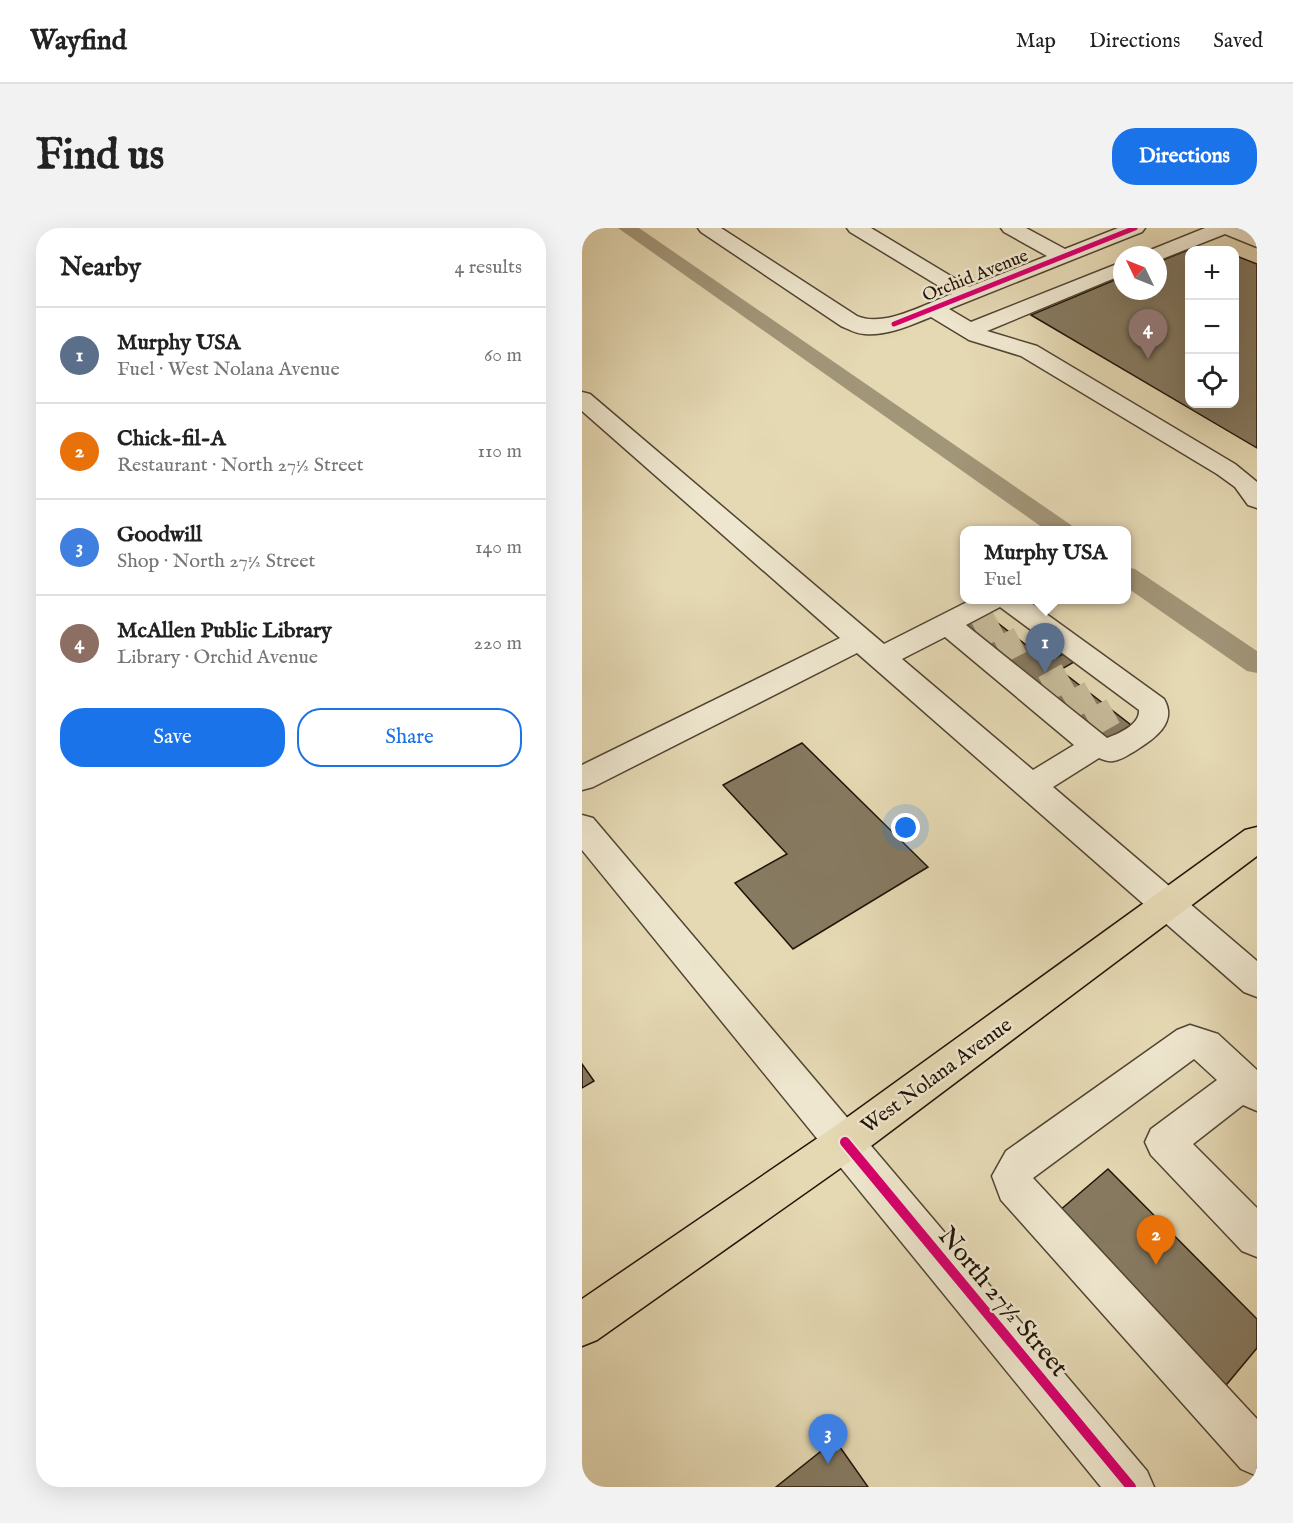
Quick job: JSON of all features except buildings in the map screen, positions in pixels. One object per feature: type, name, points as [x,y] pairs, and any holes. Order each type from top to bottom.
[{"type":"main road","name":"West Nolana Avenue","points":[[582,1325],[845,1142],[1257,839]]},
{"type":"street","name":"Orchid Avenue","points":[[708,228],[849,321],[866,328],[894,324],[1135,228]]},
{"type":"street","points":[[857,228],[967,294]]},
{"type":"street","points":[[1011,228],[1063,256]]},
{"type":"street","points":[[1167,250],[1222,228]]},
{"type":"street","points":[[1230,228],[1257,241]]},
{"type":"street","points":[[968,331],[1113,272]]},
{"type":"street","points":[[932,308],[968,331],[989,340],[1029,351],[1226,469],[1244,482],[1257,500]]},
{"type":"street","points":[[582,399],[595,425],[872,648],[1257,982]]},
{"type":"street","points":[[582,778],[872,648],[1006,636],[1116,679],[1152,706],[1154,716],[1146,730],[1111,752],[1006,636]]},
{"type":"street","points":[[1031,786],[1074,709],[1116,679]]},
{"type":"street","points":[[1074,709],[1116,679]]},
{"type":"street","name":"North 27½ Street","points":[[585,834],[845,1142],[1131,1487]]},
{"type":"street","points":[[1253,1441],[1015,1187],[1012,1176],[1020,1164],[1190,1041],[1205,1045],[1250,1088],[1165,1142],[1257,1236]]},
{"type":"waterway","points":[[627,228],[1056,526]]},
{"type":"waterway","points":[[1131,578],[1257,664]]},
{"type":"tunnel","points":[[978,635],[999,624]]},
{"type":"tunnel","points":[[999,651],[1020,640]]},
{"type":"tunnel","points":[[1045,689],[1068,676]]},
{"type":"tunnel","points":[[1068,707],[1091,694]]},
{"type":"tunnel","points":[[1092,723],[1090,724],[1113,711]]},
{"type":"cycle path","points":[[894,324],[1135,228]]},
{"type":"cycle path","points":[[845,1142],[1131,1487]]},
{"type":"place","name":"McAllen Public Library","points":[[1148,359]]},
{"type":"place","name":"Murphy USA","points":[[1045,673]]},
{"type":"place","name":"Chick-fil-A","points":[[1156,1265]]},
{"type":"place","name":"Goodwill","points":[[828,1464]]}]
